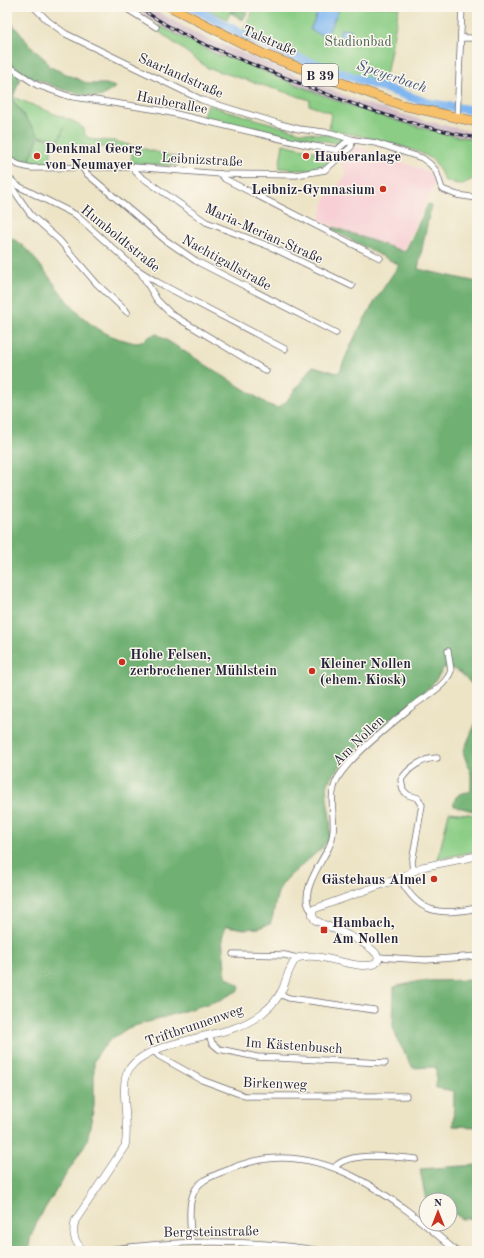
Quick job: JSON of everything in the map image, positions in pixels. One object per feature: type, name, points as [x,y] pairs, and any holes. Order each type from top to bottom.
[{"type":"main road","name":"Talstraße","points":[[171,7],[265,55],[402,106],[457,112],[477,122]]},
{"type":"street","name":"Saarlandstraße","points":[[34,7],[48,21],[66,34],[202,100],[286,126],[337,134],[353,141],[376,143],[422,158],[436,171],[442,190],[457,195],[477,198]]},
{"type":"street","points":[[124,7],[156,27]]},
{"type":"street","points":[[457,112],[462,7]]},
{"type":"street","points":[[461,38],[477,38]]},
{"type":"street","name":"Hauberallee","points":[[7,65],[37,85],[68,96],[159,110],[307,146],[338,150]]},
{"type":"street","points":[[343,154],[338,150],[344,143],[353,141]]},
{"type":"street","name":"Leibnizstraße","points":[[7,159],[19,165],[31,168],[134,167],[221,174],[296,175],[325,170],[351,147],[353,141]]},
{"type":"street","name":"Nachtigallstraße","points":[[82,167],[86,173],[164,239],[196,261],[336,333]]},
{"type":"street","name":"Maria-Merian-Straße","points":[[134,167],[134,170],[140,176],[206,222],[271,247],[352,286]]},
{"type":"street","points":[[221,174],[225,179],[380,258]]},
{"type":"street","points":[[9,179],[10,185],[25,208],[60,240],[93,280],[127,312]]},
{"type":"street","name":"Humboldtstraße","points":[[9,179],[26,191],[76,216],[141,272],[171,290],[285,349]]},
{"type":"street","points":[[141,272],[154,296],[170,314],[266,371]]},
{"type":"street","name":"Am Nollen","points":[[312,911],[307,905],[306,898],[311,883],[333,838],[334,824],[331,793],[338,778],[347,766],[385,730],[444,682],[451,671],[448,651]]},
{"type":"street","points":[[413,872],[412,862],[422,805],[418,798],[408,795],[403,790],[402,780],[409,771],[420,762],[431,758],[437,758]]},
{"type":"street","points":[[234,954],[285,955],[297,958],[310,957],[370,965],[376,964],[378,957],[375,952],[315,920],[312,915],[312,911],[322,905],[400,878],[431,865],[477,856]]},
{"type":"street","points":[[400,878],[414,900],[427,908],[451,913],[477,908]]},
{"type":"street","points":[[378,957],[426,960],[477,956]]},
{"type":"street","name":"Triftbrunnenweg","points":[[84,1251],[75,1239],[73,1228],[78,1215],[125,1146],[127,1133],[125,1082],[127,1072],[139,1059],[154,1051],[234,1028],[252,1020],[267,1009],[279,994],[292,965],[297,958]]},
{"type":"street","points":[[279,994],[289,998],[374,1010]]},
{"type":"street","name":"Im Kästenbusch","points":[[209,1035],[215,1046],[219,1048],[257,1057],[385,1063]]},
{"type":"street","name":"Birkenweg","points":[[154,1051],[159,1056],[202,1080],[245,1096],[406,1096]]},
{"type":"street","points":[[191,1242],[192,1194],[197,1186],[204,1180],[244,1163],[268,1158],[299,1158],[334,1167],[397,1203],[456,1251]]},
{"type":"street","points":[[334,1167],[342,1161],[356,1158],[416,1159]]},
{"type":"street","name":"Bergsteinstraße","points":[[99,1251],[191,1242],[266,1242],[322,1251]]},
{"type":"shaded area","points":[[134,7],[149,7],[199,35],[361,102],[422,120],[477,133],[477,140],[402,123],[346,105],[233,58],[220,55],[183,38],[150,19]]},
{"type":"shaded area","name":"Leibniz-Gymnasium","points":[[355,146],[435,175],[436,180],[403,251],[319,221],[325,199],[347,175],[341,162]]},
{"type":"green space","points":[[203,7],[233,7],[227,19]]},
{"type":"green space","points":[[234,7],[250,7],[243,20],[231,13]]},
{"type":"green space","name":"Stadionbad","points":[[255,7],[399,7],[384,86],[281,50],[242,32]]},
{"type":"green space","points":[[7,17],[32,48],[46,60],[48,66],[89,84],[106,84],[116,87],[99,97],[91,97],[60,88],[22,73],[12,100],[39,136],[28,165],[7,156]]},
{"type":"green space","points":[[160,26],[220,56],[233,58],[292,83],[353,106],[414,126],[477,140],[477,176],[463,185],[445,181],[438,166],[427,156],[401,146],[329,129],[331,113],[309,105],[310,100],[208,68],[158,31]]},
{"type":"green space","points":[[13,97],[77,123],[84,129],[85,136],[94,140],[114,141],[179,158],[178,166],[131,163],[132,151],[122,149],[51,143],[51,164],[28,165],[39,137],[59,140],[64,128],[59,139],[39,136],[12,99]]},
{"type":"green space","points":[[208,105],[300,132],[343,137],[344,140],[340,144],[301,136],[300,138],[259,129],[257,131],[202,118]]},
{"type":"green space","name":"Hauberanlage","points":[[283,144],[326,154],[331,157],[322,167],[315,169],[300,170],[279,168]]},
{"type":"green space","points":[[428,204],[431,205],[418,269],[477,282],[477,691],[458,671],[443,668],[425,692],[370,736],[349,756],[331,778],[328,784],[327,792],[331,825],[328,840],[321,849],[281,886],[278,891],[270,924],[259,928],[245,929],[226,926],[222,938],[226,976],[240,986],[239,990],[220,1000],[128,1028],[110,1040],[100,1051],[94,1061],[94,1106],[87,1141],[37,1221],[30,1239],[29,1247],[32,1251],[7,1251],[7,235],[25,248],[37,261],[66,300],[77,312],[89,323],[103,332],[134,343],[138,343],[157,334],[269,405],[277,408],[285,403],[313,366],[337,373],[340,371],[366,316],[399,265],[332,230],[333,227],[405,252]]},
{"type":"green space","points":[[477,720],[477,812],[454,806],[454,803],[458,795],[471,790],[471,774],[463,752]]},
{"type":"green space","points":[[449,812],[477,815],[477,851],[438,859]]},
{"type":"green space","points":[[477,980],[477,1127],[453,1126],[454,1091],[436,1088],[436,1067],[413,1068],[397,1039],[393,1026],[394,987],[420,981]]},
{"type":"green space","points":[[477,1165],[477,1220],[475,1218],[462,1219],[458,1216],[458,1192],[424,1192],[420,1169]]},
{"type":"water","points":[[320,7],[340,7],[326,37],[310,30]]},
{"type":"water","points":[[340,29],[351,30],[349,44],[339,43]]},
{"type":"waterway","name":"Speyerbach","points":[[193,7],[239,33],[286,54],[428,103],[477,111]]},
{"type":"railway","points":[[139,7],[169,27],[202,43],[320,91],[371,110],[423,126],[477,138]]},
{"type":"place","name":"Denkmal Georg von Neumayer","points":[[37,156]]},
{"type":"place","name":"Hauberanlage","points":[[306,156]]},
{"type":"place","name":"Leibniz-Gymnasium","points":[[383,189]]},
{"type":"place","name":"Hohe Felsen, zerbrochener Mühlstein","points":[[122,662]]},
{"type":"place","name":"Kleiner Nollen (ehem. Kiosk)","points":[[312,671]]},
{"type":"place","name":"Gästehaus Almel","points":[[434,879]]},
{"type":"place","name":"Hambach, Am Nollen","points":[[324,930]]}]
